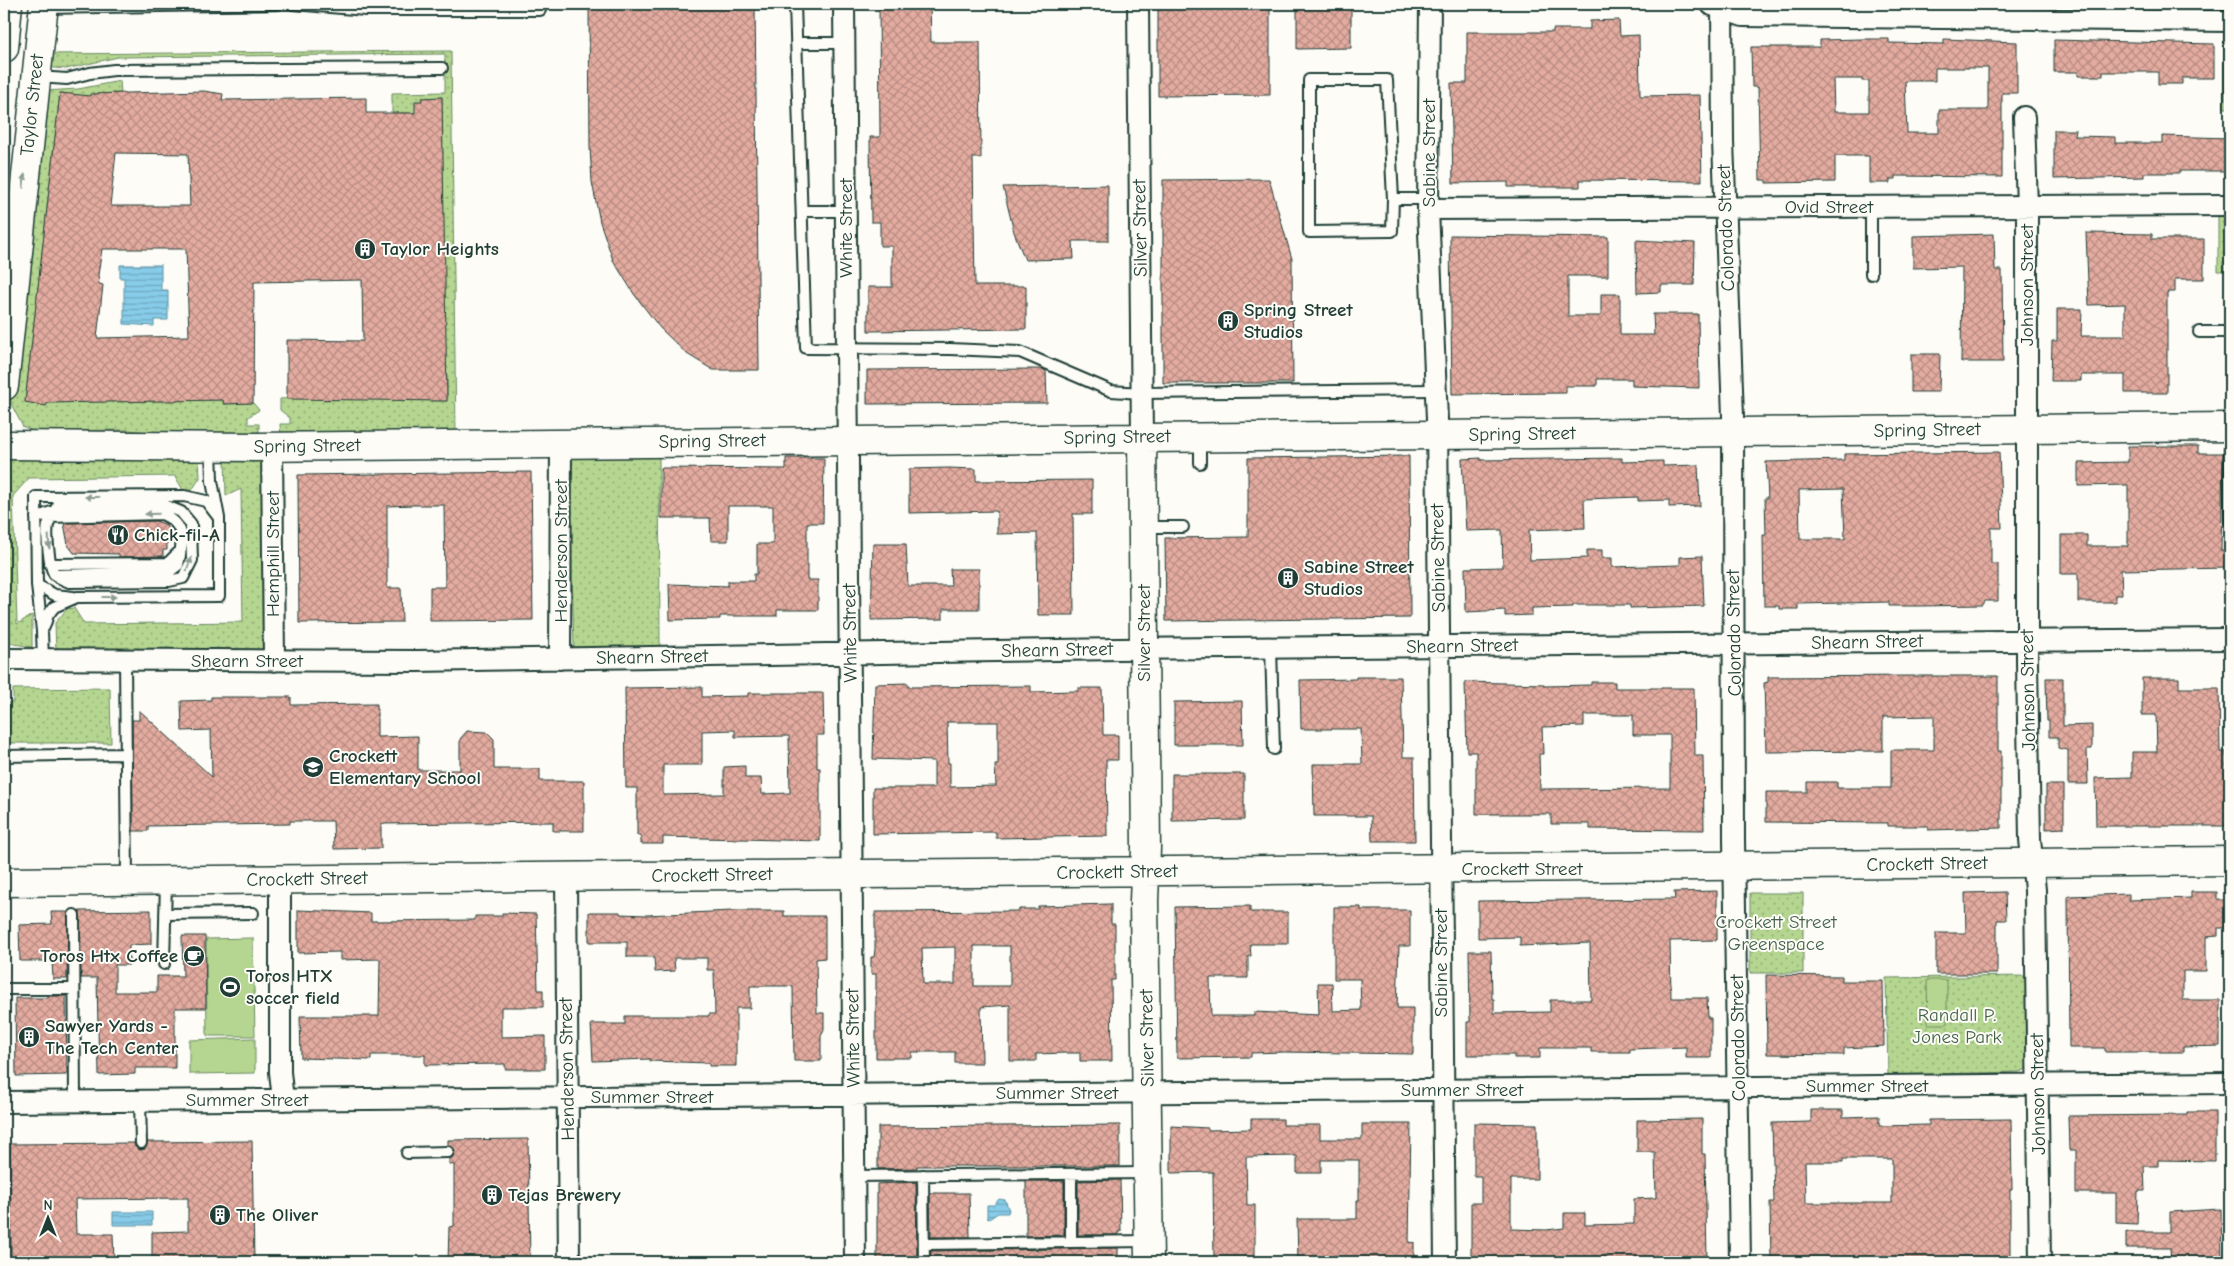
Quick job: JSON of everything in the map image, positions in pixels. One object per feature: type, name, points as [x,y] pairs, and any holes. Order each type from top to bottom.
[{"type":"street","name":"White Street","points":[[844,4],[855,1262]]},
{"type":"street","name":"Silver Street","points":[[1138,4],[1146,872],[1144,902],[1149,1251]]},
{"type":"street","name":"Sabine Street","points":[[1430,4],[1428,204],[1437,435],[1444,1262]]},
{"type":"street","name":"Taylor Street","points":[[4,48],[6,6]]},
{"type":"street","name":"Taylor Street","points":[[4,386],[12,210],[35,77],[44,6]]},
{"type":"street","points":[[1718,6],[1743,16],[2230,21]]},
{"type":"street","name":"Colorado Street","points":[[1718,6],[1733,432],[1735,867],[1740,1262]]},
{"type":"street","name":"Johnson Street","points":[[2024,117],[2027,206],[2028,641],[2032,863],[2036,890],[2040,1262]]},
{"type":"street","name":"Ovid Street","points":[[1428,204],[1725,207],[2230,205]]},
{"type":"street","name":"Spring Street","points":[[4,445],[211,447],[1142,437],[1200,450],[1437,435],[2230,428]]},
{"type":"street","name":"Henderson Street","points":[[560,659],[561,442]]},
{"type":"street","name":"Hemphill Street","points":[[272,446],[274,661]]},
{"type":"street","name":"Shearn Street","points":[[4,659],[274,661],[560,659],[1144,649],[2230,639]]},
{"type":"street","name":"Crockett Street","points":[[4,882],[2230,861]]},
{"type":"street","name":"Henderson Street","points":[[566,877],[570,1262]]},
{"type":"street","points":[[280,879],[280,1072],[283,1100]]},
{"type":"street","name":"Summer Street","points":[[4,1102],[2230,1083]]},
{"type":"lane","points":[[44,6],[278,4]]},
{"type":"lane","points":[[293,4],[366,10],[540,10],[539,4]]},
{"type":"lane","points":[[795,4],[806,348],[950,349],[1020,352],[1111,391],[1142,393],[1435,390]]},
{"type":"lane","points":[[796,43],[844,43]]},
{"type":"lane","points":[[35,77],[67,79],[90,73],[114,70],[442,68]]},
{"type":"lane","points":[[1308,80],[1387,80],[1393,199],[1392,231],[1309,232],[1308,80]]},
{"type":"lane","points":[[1393,199],[1428,204]]},
{"type":"lane","points":[[1871,274],[1872,206]]},
{"type":"lane","points":[[802,211],[846,211]]},
{"type":"lane","points":[[2199,332],[2230,332]]},
{"type":"lane","points":[[2230,428],[2230,521]]},
{"type":"lane","points":[[37,585],[56,595],[77,597],[219,596],[219,518],[212,481],[211,447]]},
{"type":"lane","points":[[43,660],[37,585],[36,497],[204,496],[212,481]]},
{"type":"lane","points":[[184,496],[206,500],[219,518]]},
{"type":"lane","points":[[54,513],[64,506],[164,505],[181,512],[191,524],[192,560],[183,578],[169,581],[69,582],[54,575],[50,564],[48,525],[54,513],[63,497]]},
{"type":"lane","points":[[36,518],[54,513],[162,514],[175,519],[181,529],[181,550],[178,565],[169,572],[54,575]]},
{"type":"lane","points":[[1143,527],[1183,527]]},
{"type":"lane","points":[[50,564],[168,563],[181,550]]},
{"type":"lane","points":[[42,631],[48,615],[54,607],[77,597]]},
{"type":"lane","points":[[1270,648],[1274,749]]},
{"type":"lane","points":[[125,660],[127,880]]},
{"type":"lane","points":[[4,756],[126,754]]},
{"type":"lane","points":[[164,964],[166,880]]},
{"type":"lane","points":[[165,914],[253,913]]},
{"type":"lane","points":[[74,915],[75,1102]]},
{"type":"lane","points":[[4,990],[74,989]]},
{"type":"lane","points":[[140,1101],[141,1142]]},
{"type":"lane","points":[[407,1153],[448,1152]]},
{"type":"lane","points":[[854,1176],[1148,1173]]},
{"type":"lane","points":[[1071,1174],[1072,1242]]},
{"type":"lane","points":[[923,1175],[924,1262]]},
{"type":"lane","points":[[924,1244],[1072,1242],[1149,1251]]},
{"type":"green space","points":[[2214,4],[2230,4],[2230,12],[2214,12]]},
{"type":"green space","points":[[2224,31],[2230,31],[2230,108],[2224,108]]},
{"type":"green space","points":[[451,51],[456,436],[281,438],[280,424],[290,424],[290,418],[280,410],[280,399],[323,397],[324,400],[447,401],[447,379],[445,379],[442,97],[423,98],[415,113],[392,113],[392,93],[445,92],[445,54],[118,57],[66,69],[44,67],[46,54]]},
{"type":"green space","points":[[120,81],[121,93],[91,94],[90,100],[80,95],[60,93],[25,402],[223,400],[224,404],[253,403],[259,410],[248,417],[248,424],[259,424],[259,439],[216,439],[128,430],[33,431],[23,427],[10,402],[44,91],[78,89]]},
{"type":"green space","points":[[2218,212],[2230,212],[2230,271],[2218,271]]},
{"type":"green space","points":[[569,452],[659,453],[660,647],[574,650]]},
{"type":"green space","points":[[265,456],[267,652],[56,652],[55,623],[67,609],[74,608],[84,624],[243,622],[241,489],[226,496],[225,457]]},
{"type":"green space","points":[[199,457],[200,478],[192,490],[183,490],[175,476],[29,478],[13,496],[17,624],[32,615],[32,647],[8,643],[4,638],[4,460]]},
{"type":"green space","points":[[110,688],[111,743],[9,743],[9,702],[13,702],[13,689]]},
{"type":"green space","name":"Crockett Street Greenspace","points":[[1750,893],[1803,893],[1803,973],[1750,973]]},
{"type":"green space","name":"Toros HTX soccer field","points":[[253,938],[255,1036],[207,1036],[206,939]]},
{"type":"green space","name":"Randall P. Jones Park","points":[[2027,976],[2027,1066],[2025,1070],[2019,1072],[1888,1075],[1886,978]]},
{"type":"green space","points":[[1927,980],[1947,980],[1947,1024],[1928,1024]]},
{"type":"green space","points":[[255,1038],[255,1073],[189,1074],[189,1040]]},
{"type":"water","points":[[120,265],[161,265],[161,290],[168,290],[168,320],[154,320],[154,326],[124,324],[124,278],[120,278]]},
{"type":"water","points":[[999,1199],[1005,1200],[1009,1210],[1008,1213],[998,1213],[989,1219],[987,1218],[987,1205],[994,1205]]},
{"type":"water","points":[[113,1212],[152,1212],[152,1225],[113,1225]]},
{"type":"building","points":[[589,4],[755,4],[759,370],[713,370],[687,354],[660,328],[634,294],[613,260],[600,222],[592,182]]},
{"type":"building","points":[[879,4],[930,4],[931,42],[980,42],[981,158],[973,158],[975,286],[1026,286],[1026,329],[868,331],[868,287],[892,287],[892,246],[880,246],[880,222],[871,222],[870,137],[880,137]]},
{"type":"building","points":[[1191,4],[1270,4],[1270,95],[1158,96],[1158,6],[1191,6]]},
{"type":"building","points":[[1297,4],[1351,4],[1351,48],[1297,49]]},
{"type":"building","points":[[1619,20],[1620,36],[1639,35],[1640,96],[1700,95],[1702,181],[1580,180],[1580,187],[1508,187],[1508,182],[1453,183],[1451,83],[1467,83],[1467,32],[1553,32],[1553,29],[1590,29],[1590,21]]},
{"type":"building","points":[[1889,39],[1889,43],[1944,44],[1944,39],[2017,42],[2017,93],[2002,93],[2002,177],[1895,176],[1895,179],[1890,179],[1890,183],[1869,183],[1869,156],[1835,156],[1835,182],[1766,183],[1766,180],[1760,180],[1758,87],[1752,87],[1751,47],[1820,47],[1820,40]],"holes":[[[1935,68],[1988,68],[1988,110],[1939,110],[1939,133],[1907,133],[1905,81],[1935,81]],[[1833,79],[1862,79],[1862,81],[1869,81],[1869,112],[1834,112]]]},
{"type":"building","points":[[2054,40],[2214,44],[2214,78],[2182,78],[2182,84],[2158,84],[2158,72],[2103,72],[2103,76],[2078,76],[2078,72],[2054,72]]},
{"type":"building","name":"Taylor Heights","points":[[204,91],[223,94],[222,100],[366,98],[366,113],[415,113],[415,101],[422,101],[422,98],[442,97],[447,401],[287,399],[287,340],[363,341],[362,280],[254,282],[253,403],[224,404],[223,400],[48,403],[46,406],[25,402],[60,93],[90,96],[90,94]],"holes":[[[116,153],[188,154],[190,206],[110,206]],[[102,249],[186,249],[189,336],[97,338],[103,285],[99,284],[98,275]]]},
{"type":"building","points":[[2054,130],[2076,130],[2075,136],[2115,137],[2115,143],[2162,143],[2162,136],[2230,138],[2230,171],[2180,171],[2180,173],[2144,173],[2144,177],[2054,179]]},
{"type":"building","name":"Spring Street Studios","points":[[1269,179],[1292,259],[1293,383],[1163,383],[1163,180]]},
{"type":"building","points":[[1108,185],[1108,241],[1073,241],[1074,259],[1025,260],[1014,232],[1003,187]]},
{"type":"building","points":[[2086,233],[2152,234],[2152,239],[2204,239],[2204,279],[2175,279],[2175,292],[2167,292],[2167,393],[2125,393],[2125,375],[2081,375],[2081,381],[2051,381],[2052,341],[2057,341],[2057,309],[2082,309],[2081,336],[2125,336],[2125,304],[2089,305]]},
{"type":"building","points":[[1994,234],[1995,270],[2002,270],[2003,362],[1961,362],[1962,267],[1913,268],[1913,236]]},
{"type":"building","points":[[1450,235],[1608,237],[1608,276],[1568,276],[1568,316],[1601,316],[1601,294],[1620,294],[1620,335],[1654,335],[1653,314],[1698,314],[1699,388],[1632,386],[1632,379],[1597,379],[1597,386],[1566,386],[1566,393],[1452,394]]},
{"type":"building","points":[[1636,240],[1695,243],[1694,285],[1661,285],[1661,292],[1637,293]]},
{"type":"building","points":[[1911,354],[1940,354],[1939,392],[1911,392]]},
{"type":"building","points":[[1042,369],[1046,371],[1047,403],[867,404],[867,370]]},
{"type":"building","points":[[2128,446],[2198,446],[2198,453],[2223,453],[2221,551],[2230,551],[2230,568],[2121,570],[2122,595],[2115,595],[2115,602],[2078,602],[2078,574],[2061,574],[2061,535],[2087,535],[2087,546],[2128,546],[2128,485],[2078,486],[2078,463],[2128,462]]},
{"type":"building","points":[[1999,452],[2002,528],[1991,528],[1991,564],[1998,564],[1998,601],[1985,601],[1983,605],[1920,606],[1889,606],[1889,602],[1798,604],[1798,609],[1779,609],[1779,606],[1764,606],[1763,535],[1766,535],[1765,498],[1768,498],[1766,462],[1844,460],[1844,454]],"holes":[[[1843,489],[1845,539],[1800,539],[1799,490]]]},
{"type":"building","name":"Sabine Street Studios","points":[[1409,456],[1410,618],[1166,621],[1165,538],[1248,537],[1248,458]]},
{"type":"building","points":[[786,458],[824,458],[823,523],[807,523],[807,580],[818,580],[818,610],[777,610],[777,616],[720,616],[720,619],[670,620],[669,584],[728,586],[728,581],[754,581],[754,574],[757,574],[757,544],[773,544],[773,506],[728,506],[728,541],[711,541],[710,518],[661,518],[661,468],[786,469]]},
{"type":"building","points":[[1481,458],[1481,460],[1622,458],[1622,462],[1663,461],[1663,466],[1698,465],[1700,506],[1669,507],[1669,500],[1638,501],[1638,497],[1584,499],[1585,528],[1529,530],[1530,560],[1587,558],[1587,550],[1602,550],[1602,558],[1612,558],[1612,567],[1680,565],[1680,557],[1702,556],[1704,606],[1630,608],[1630,605],[1573,605],[1573,607],[1532,608],[1532,615],[1505,616],[1505,610],[1466,612],[1465,568],[1503,567],[1502,530],[1466,531],[1462,459]]},
{"type":"building","points":[[909,469],[976,469],[976,481],[1092,480],[1092,514],[1073,514],[1074,615],[1038,615],[1037,533],[997,534],[997,511],[909,513]]},
{"type":"building","points":[[531,472],[533,620],[430,621],[430,587],[445,587],[444,505],[414,505],[387,506],[387,588],[401,588],[402,622],[299,623],[298,475]]},
{"type":"building","name":"Chick-fil-A","points":[[156,521],[167,525],[167,550],[163,550],[163,556],[119,557],[119,554],[74,553],[68,545],[64,523]]},
{"type":"building","points":[[873,544],[906,544],[908,586],[951,586],[950,569],[979,569],[979,609],[943,609],[943,619],[871,620]]},
{"type":"building","points":[[1998,676],[1998,751],[2001,751],[2001,828],[1928,830],[1928,826],[1888,826],[1888,823],[1766,822],[1766,792],[1807,792],[1807,782],[1837,782],[1837,788],[1891,788],[1891,750],[1934,750],[1934,716],[1883,717],[1883,751],[1766,752],[1764,683],[1768,682],[1768,677]]},
{"type":"building","points":[[1356,677],[1401,677],[1403,757],[1414,757],[1415,841],[1372,841],[1371,816],[1314,816],[1313,764],[1362,764],[1361,729],[1301,729],[1300,680],[1356,679]]},
{"type":"building","points":[[2046,678],[2063,678],[2063,726],[2092,725],[2092,749],[2087,749],[2088,784],[2068,784],[2068,750],[2058,748],[2058,737],[2049,737]]},
{"type":"building","points":[[2142,678],[2179,678],[2179,688],[2219,688],[2220,752],[2230,752],[2230,826],[2096,826],[2095,778],[2132,777],[2132,752],[2157,752],[2156,715],[2142,715]]},
{"type":"building","points":[[1465,682],[1544,684],[1544,686],[1591,685],[1591,682],[1615,682],[1615,688],[1694,688],[1695,756],[1703,756],[1704,830],[1590,829],[1590,824],[1551,824],[1551,814],[1476,814],[1476,752],[1467,752]],"holes":[[[1584,715],[1633,715],[1633,735],[1670,735],[1670,788],[1540,789],[1539,754],[1543,754],[1542,727],[1584,726]]]},
{"type":"building","points":[[908,683],[908,687],[1031,686],[1031,692],[1078,691],[1078,688],[1102,688],[1103,735],[1118,735],[1118,760],[1106,760],[1107,836],[996,838],[996,832],[873,834],[873,788],[934,788],[934,761],[873,759],[875,684]],"holes":[[[947,722],[998,722],[998,765],[995,765],[996,786],[950,787]]]},
{"type":"building","points":[[702,687],[702,697],[748,696],[748,693],[823,693],[824,735],[817,735],[817,768],[820,768],[820,841],[663,837],[663,844],[641,844],[641,835],[637,835],[637,788],[626,788],[625,688]],"holes":[[[735,730],[735,737],[789,736],[790,793],[762,794],[761,778],[745,778],[745,766],[724,767],[724,794],[663,795],[663,765],[702,765],[702,731]]]},
{"type":"building","points":[[211,697],[291,697],[291,705],[377,704],[377,737],[418,736],[418,770],[460,770],[460,739],[467,731],[487,732],[494,739],[494,769],[540,769],[540,781],[584,781],[584,831],[553,831],[553,822],[381,824],[381,848],[334,849],[333,821],[290,821],[290,824],[148,826],[148,831],[133,831],[132,720],[139,720],[139,710],[212,777],[211,730],[182,731],[181,701],[211,700]]},
{"type":"building","points":[[1242,701],[1243,745],[1174,745],[1174,702]]},
{"type":"building","points":[[1172,774],[1244,774],[1244,820],[1172,821]]},
{"type":"building","points":[[2046,785],[2064,785],[2064,828],[2046,829]]},
{"type":"building","points":[[1717,891],[1717,940],[1670,941],[1671,998],[1707,998],[1708,1018],[1711,1018],[1711,1058],[1686,1058],[1686,1047],[1630,1049],[1630,1052],[1591,1052],[1591,1048],[1540,1048],[1540,1058],[1514,1058],[1514,1055],[1467,1055],[1467,1022],[1470,1022],[1469,951],[1491,951],[1494,1013],[1550,1012],[1550,1000],[1591,1000],[1590,943],[1520,946],[1520,937],[1478,938],[1478,901],[1675,899],[1674,892]]},
{"type":"building","points":[[2005,892],[2006,920],[1997,920],[1997,974],[1936,974],[1936,933],[1966,933],[1965,893]]},
{"type":"building","points":[[2191,892],[2217,892],[2217,900],[2230,900],[2230,928],[2218,928],[2218,936],[2206,937],[2206,971],[2183,971],[2183,1000],[2220,1000],[2220,1046],[2183,1047],[2183,1052],[2105,1052],[2105,1048],[2069,1048],[2068,896],[2129,894],[2129,900],[2191,898]]},
{"type":"building","points":[[1111,904],[1111,924],[1115,924],[1115,980],[1111,980],[1112,1061],[1080,1061],[1080,1053],[1066,1053],[1036,1054],[1036,1061],[1010,1061],[1010,1005],[981,1007],[982,1063],[955,1063],[955,1052],[912,1052],[912,1058],[876,1058],[876,974],[871,974],[871,957],[874,957],[875,949],[875,912],[1019,911],[1019,909],[1038,909],[1038,906]],"holes":[[[974,946],[1010,946],[1010,986],[974,986]],[[955,947],[955,984],[923,984],[922,948]]]},
{"type":"building","points":[[1250,906],[1250,912],[1288,912],[1288,944],[1250,944],[1251,956],[1248,956],[1248,978],[1210,978],[1211,1016],[1254,1016],[1254,1012],[1319,1015],[1318,983],[1332,983],[1333,1011],[1361,1010],[1360,979],[1334,979],[1334,907],[1361,907],[1361,910],[1410,910],[1410,946],[1399,946],[1397,1008],[1413,1008],[1413,1054],[1284,1052],[1251,1053],[1251,1057],[1177,1058],[1175,907]]},
{"type":"building","points":[[151,910],[151,944],[129,945],[129,965],[115,965],[115,992],[157,992],[157,976],[183,976],[182,936],[205,936],[206,1008],[175,1008],[175,1068],[135,1068],[135,1074],[99,1075],[97,978],[81,978],[80,911]]},
{"type":"building","points":[[298,910],[371,913],[371,921],[475,920],[475,916],[502,916],[502,913],[536,914],[538,990],[543,990],[543,1007],[501,1007],[501,1037],[545,1036],[545,1069],[505,1069],[505,1064],[425,1065],[425,1055],[371,1055],[371,1060],[301,1058],[300,1016],[379,1016],[380,959],[340,960],[340,952],[298,953]]},
{"type":"building","points":[[732,911],[784,911],[784,916],[825,916],[825,958],[816,959],[817,1013],[824,1013],[824,1029],[821,1036],[821,1061],[794,1061],[793,987],[750,986],[750,1008],[736,1008],[736,1066],[709,1066],[709,1063],[650,1061],[650,1059],[593,1061],[591,1024],[625,1024],[625,1016],[709,1016],[709,1014],[715,1014],[714,970],[707,970],[707,958],[674,958],[675,971],[655,972],[654,957],[627,957],[627,942],[589,942],[589,912],[620,912],[620,914],[647,915]]},
{"type":"building","points":[[51,912],[68,912],[67,979],[53,979],[52,961],[20,961],[19,925],[52,924]]},
{"type":"building","points":[[1766,975],[1842,976],[1842,981],[1883,981],[1884,1046],[1844,1048],[1844,1055],[1767,1054]]},
{"type":"building","points":[[48,996],[66,996],[67,1075],[16,1076],[15,998],[48,998]]},
{"type":"building","points":[[1811,1110],[1843,1110],[1843,1117],[1879,1116],[1879,1126],[1929,1125],[1929,1120],[2011,1119],[2010,1262],[1771,1262],[1770,1202],[1774,1202],[1772,1123],[1811,1122]],"holes":[[[1843,1159],[1892,1159],[1892,1203],[1806,1203],[1805,1162],[1843,1162]]]},
{"type":"building","points":[[2187,1112],[2215,1112],[2215,1161],[2158,1160],[2158,1166],[2144,1166],[2145,1191],[2138,1191],[2137,1224],[2116,1223],[2116,1193],[2076,1193],[2076,1150],[2069,1150],[2068,1116],[2187,1115]]},
{"type":"building","points":[[1251,1119],[1283,1119],[1283,1125],[1320,1125],[1320,1139],[1362,1139],[1362,1124],[1411,1124],[1409,1243],[1414,1242],[1414,1260],[1298,1262],[1297,1219],[1357,1219],[1359,1160],[1321,1160],[1321,1173],[1297,1173],[1297,1156],[1246,1157],[1247,1205],[1255,1205],[1255,1262],[1214,1262],[1213,1172],[1171,1173],[1171,1126],[1208,1128],[1208,1130],[1251,1129]]},
{"type":"building","points":[[1702,1119],[1702,1154],[1705,1154],[1707,1262],[1471,1262],[1471,1203],[1481,1203],[1481,1176],[1474,1176],[1474,1123],[1537,1124],[1537,1179],[1511,1179],[1511,1229],[1546,1230],[1564,1228],[1564,1213],[1585,1213],[1585,1225],[1634,1224],[1634,1199],[1656,1198],[1655,1152],[1637,1152],[1637,1120]]},
{"type":"building","points":[[1120,1125],[1120,1166],[917,1166],[917,1168],[878,1169],[878,1127]]},
{"type":"building","name":"Tejas Brewery","points":[[528,1139],[530,1262],[448,1262],[449,1227],[454,1226],[454,1165],[449,1164],[449,1159],[452,1158],[455,1152],[454,1148],[448,1145],[448,1140]]},
{"type":"building","name":"The Oliver","points":[[252,1141],[254,1262],[152,1262],[152,1232],[188,1231],[188,1198],[75,1199],[76,1234],[113,1234],[114,1262],[11,1262],[10,1144],[134,1143],[135,1147],[141,1150],[145,1149],[148,1142]]},
{"type":"building","points":[[1120,1180],[1121,1232],[1118,1232],[1118,1235],[1078,1235],[1078,1181]]},
{"type":"building","points":[[1026,1181],[1064,1181],[1064,1235],[1026,1236]]},
{"type":"building","points":[[916,1182],[917,1262],[877,1262],[877,1184]]},
{"type":"building","points":[[930,1193],[969,1193],[970,1237],[931,1237]]},
{"type":"building","points":[[2221,1209],[2222,1262],[2171,1262],[2170,1248],[2126,1248],[2126,1232],[2170,1232],[2170,1212]]},
{"type":"building","points":[[1118,1248],[1118,1262],[931,1262],[931,1251]]},
{"type":"place","name":"Taylor Heights","points":[[365,249]]},
{"type":"place","name":"Spring Street Studios","points":[[1228,321]]},
{"type":"place","name":"Chick-fil-A","points":[[118,535]]},
{"type":"place","name":"Sabine Street Studios","points":[[1288,578]]},
{"type":"place","name":"Crockett Elementary School","points":[[313,767]]},
{"type":"place","name":"Toros Htx Coffee","points":[[194,956]]},
{"type":"place","name":"Toros HTX soccer field","points":[[230,987]]},
{"type":"place","name":"Sawyer Yards - The Tech Center","points":[[29,1037]]},
{"type":"place","name":"Tejas Brewery","points":[[492,1195]]},
{"type":"place","name":"The Oliver","points":[[220,1215]]}]
